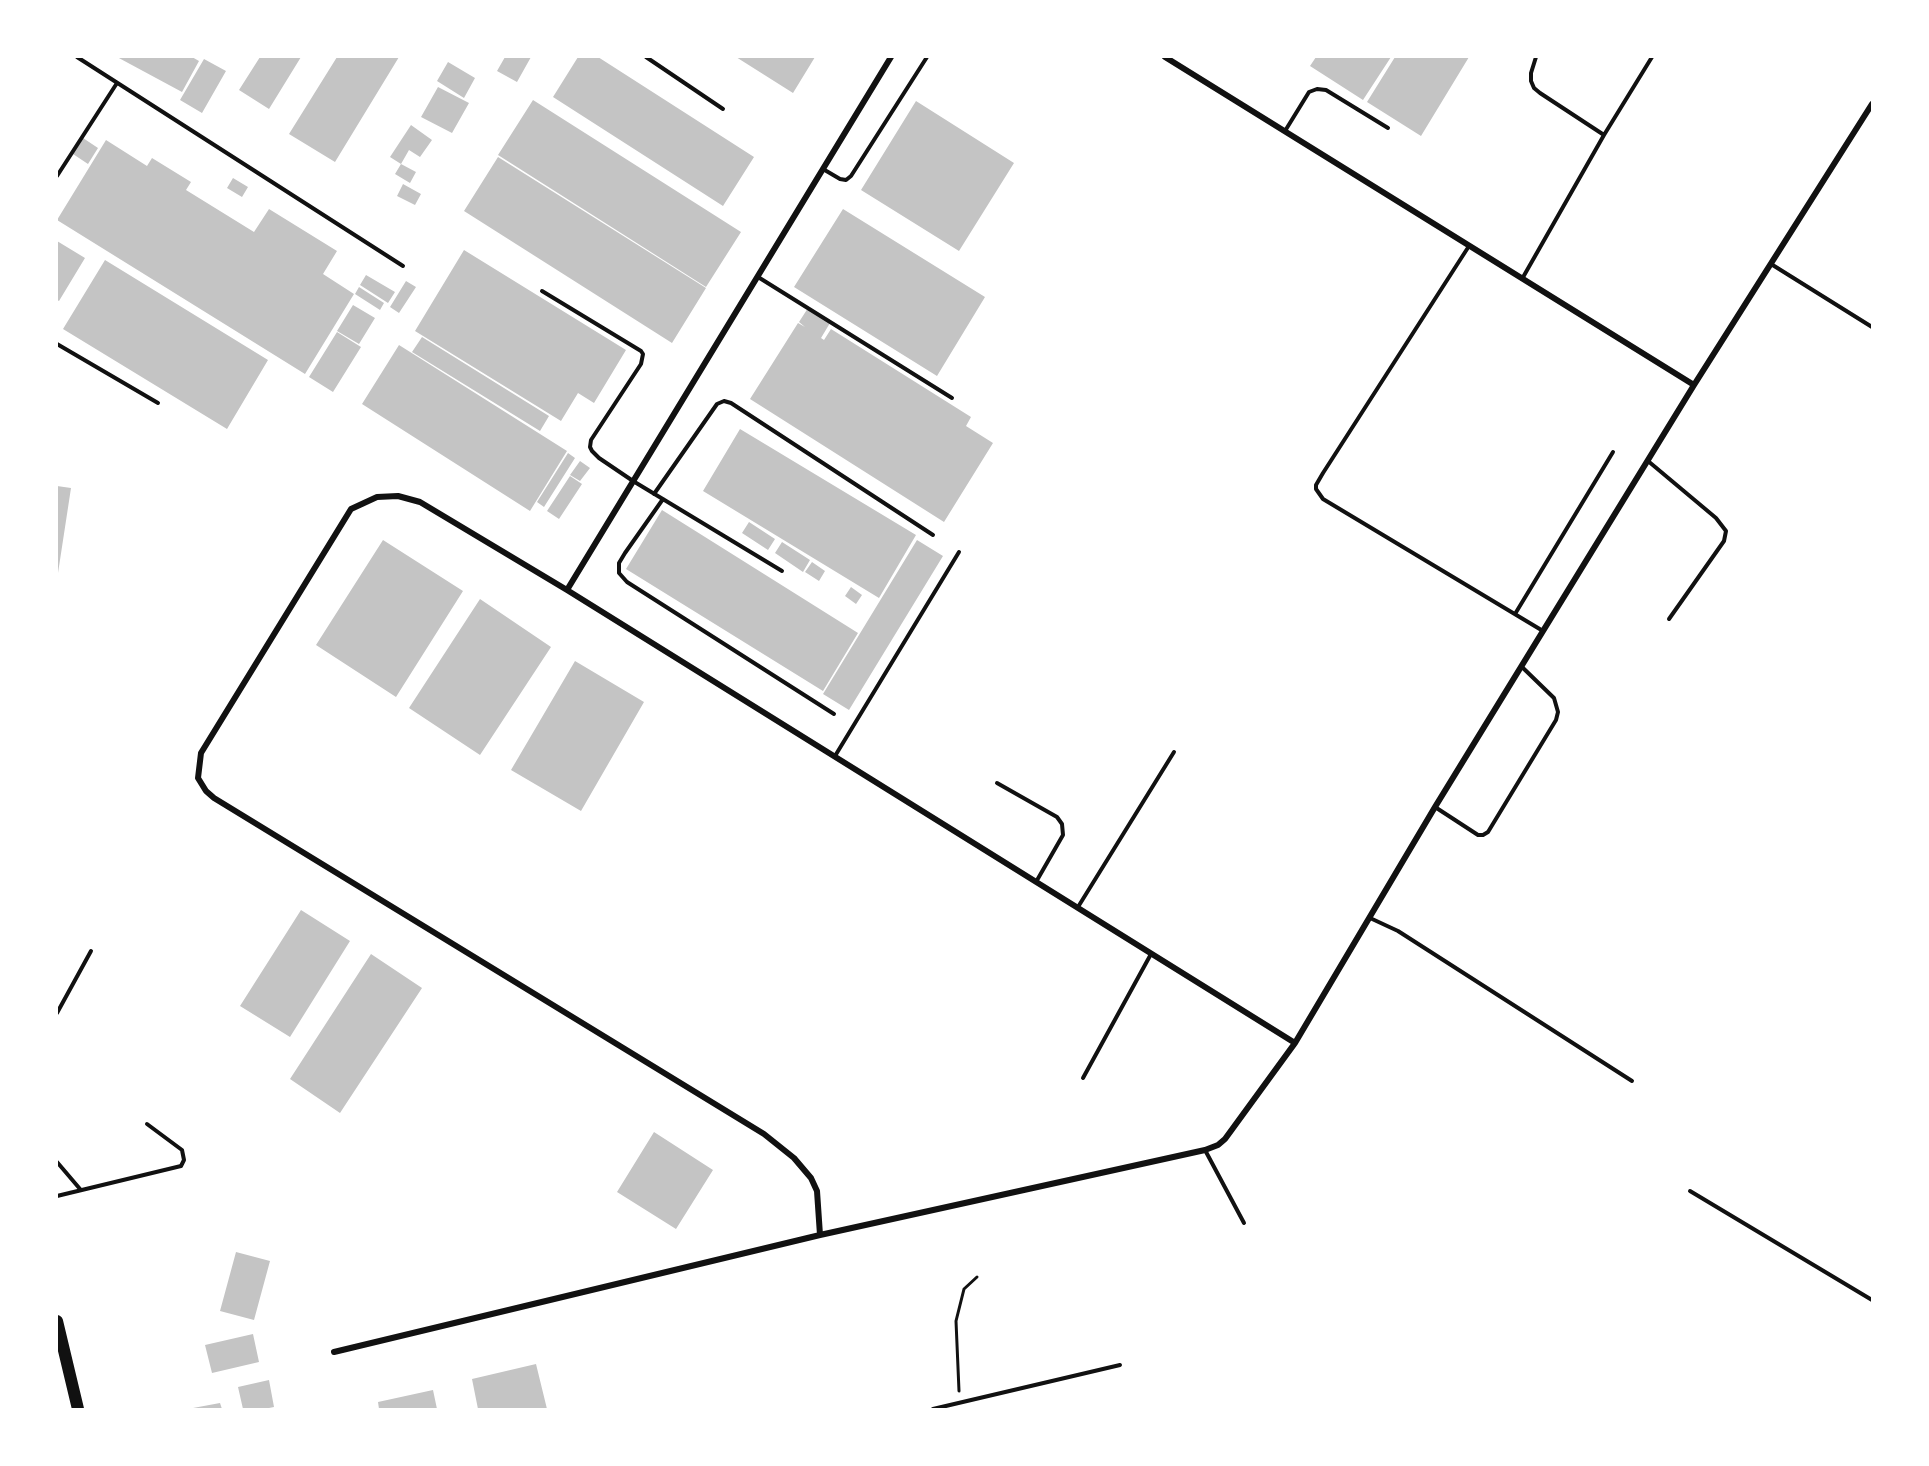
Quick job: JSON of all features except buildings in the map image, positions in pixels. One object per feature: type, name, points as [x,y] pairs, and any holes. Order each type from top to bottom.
[{"type":"main road","points":[[57,1321],[78,1409]]},
{"type":"street","points":[[567,590],[891,57]]},
{"type":"street","points":[[1165,57],[1694,385]]},
{"type":"street","points":[[334,1352],[820,1235],[1205,1150],[1218,1145],[1225,1139],[1295,1043],[1434,807],[1694,385],[1872,104]]},
{"type":"street","points":[[820,1235],[817,1191],[811,1178],[794,1158],[764,1134],[206,791],[198,778],[201,753],[351,509],[377,497],[398,496],[420,502],[567,590],[1295,1043]]},
{"type":"lane","points":[[77,57],[404,266]]},
{"type":"lane","points":[[646,57],[723,109]]},
{"type":"lane","points":[[823,169],[840,179],[846,180],[851,176],[927,57]]},
{"type":"lane","points":[[1536,57],[1531,73],[1534,88],[1604,135]]},
{"type":"lane","points":[[1522,279],[1604,135],[1652,57]]},
{"type":"lane","points":[[57,176],[117,83]]},
{"type":"lane","points":[[1285,132],[1309,92],[1317,88],[1326,90],[1388,128]]},
{"type":"lane","points":[[1469,246],[1319,480],[1316,489],[1323,499],[1543,631]]},
{"type":"lane","points":[[1771,264],[1872,327]]},
{"type":"lane","points":[[758,276],[952,398]]},
{"type":"lane","points":[[542,291],[641,351],[643,357],[641,364],[591,440],[590,447],[599,458],[654,494],[782,570]]},
{"type":"lane","points":[[57,344],[158,403]]},
{"type":"lane","points":[[654,494],[717,404],[724,401],[731,403],[933,535]]},
{"type":"lane","points":[[1515,614],[1613,452]]},
{"type":"lane","points":[[1648,461],[1716,518],[1726,531],[1724,542],[1669,619]]},
{"type":"lane","points":[[663,499],[619,563],[619,573],[627,582],[834,714]]},
{"type":"lane","points":[[834,757],[959,552]]},
{"type":"lane","points":[[1434,807],[1478,835],[1488,832],[1556,720],[1558,712],[1554,698],[1521,666]]},
{"type":"lane","points":[[1077,908],[1174,752]]},
{"type":"lane","points":[[997,783],[1057,817],[1062,824],[1063,836],[1036,882]]},
{"type":"lane","points":[[1369,918],[1398,931],[1632,1081]]},
{"type":"lane","points":[[57,1013],[90,951]]},
{"type":"lane","points":[[1083,1078],[1151,954]]},
{"type":"lane","points":[[57,1196],[181,1166],[184,1160],[182,1150],[147,1124]]},
{"type":"lane","points":[[1205,1150],[1244,1223]]},
{"type":"lane","points":[[57,1162],[80,1189]]},
{"type":"lane","points":[[1690,1191],[1872,1300]]},
{"type":"lane","points":[[933,1409],[1120,1365]]},
{"type":"path","points":[[960,1402],[956,1321],[964,1289],[977,1277]]}]
